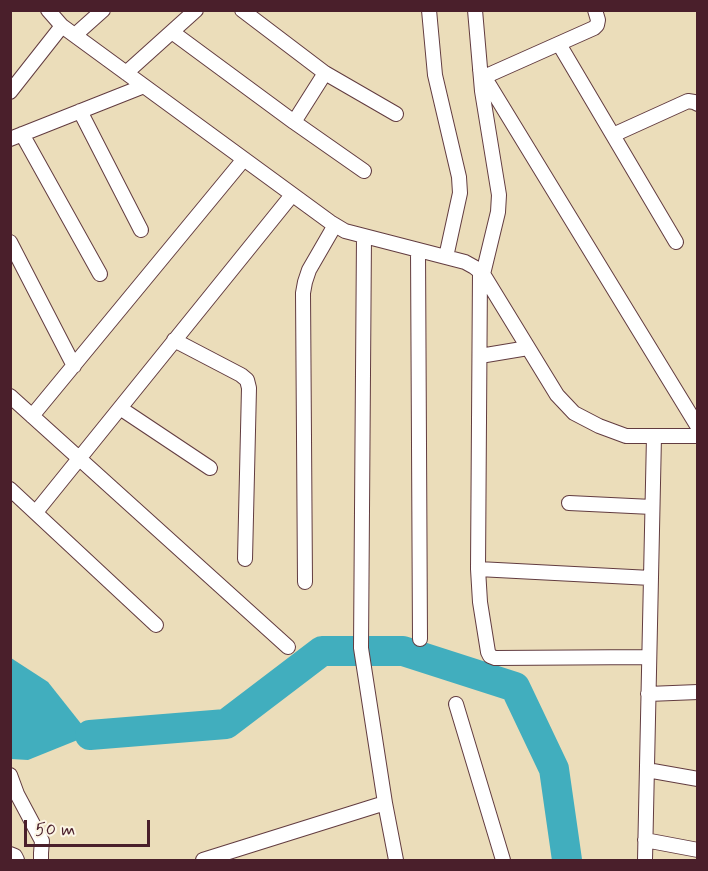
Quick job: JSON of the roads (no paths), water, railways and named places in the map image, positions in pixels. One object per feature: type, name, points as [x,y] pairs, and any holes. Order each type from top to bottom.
[{"type":"street","points":[[48,10],[62,26],[335,225],[345,231],[465,262],[482,273],[557,395],[574,413],[626,436],[698,436]]},
{"type":"street","points":[[75,35],[103,10]]},
{"type":"street","points":[[126,73],[196,10]]},
{"type":"street","points":[[242,10],[325,73],[396,114]]},
{"type":"street","points":[[429,10],[435,75],[460,193],[446,257]]},
{"type":"street","points":[[475,10],[499,195],[498,212],[482,273],[480,356],[478,569],[480,602],[488,652],[495,658],[649,657]]},
{"type":"street","points":[[482,74],[594,28],[598,20],[596,10]]},
{"type":"street","points":[[10,92],[62,26]]},
{"type":"street","points":[[172,32],[364,171]]},
{"type":"street","points":[[559,44],[676,242]]},
{"type":"street","points":[[294,122],[325,73]]},
{"type":"street","points":[[482,74],[698,427]]},
{"type":"street","points":[[100,274],[16,136],[144,86]]},
{"type":"street","points":[[613,135],[688,101],[698,104]]},
{"type":"street","points":[[80,111],[141,230]]},
{"type":"street","points":[[32,416],[244,159]]},
{"type":"street","points":[[36,512],[292,195]]},
{"type":"street","points":[[305,582],[303,293],[309,270],[335,225]]},
{"type":"street","points":[[364,236],[362,648],[365,680],[396,861]]},
{"type":"street","points":[[10,242],[74,366]]},
{"type":"street","points":[[418,250],[420,639]]},
{"type":"street","points":[[174,340],[242,375],[247,380],[249,388],[244,559]]},
{"type":"street","points":[[480,356],[528,348]]},
{"type":"street","points":[[10,396],[288,647]]},
{"type":"street","points":[[120,408],[210,468]]},
{"type":"street","points":[[645,861],[654,436]]},
{"type":"street","points":[[10,489],[156,625]]},
{"type":"street","points":[[569,503],[652,507]]},
{"type":"street","points":[[478,569],[651,578]]},
{"type":"street","points":[[648,694],[698,692]]},
{"type":"street","points":[[456,704],[503,861]]},
{"type":"street","points":[[647,770],[698,778]]},
{"type":"street","points":[[10,775],[17,794],[42,841],[41,861]]},
{"type":"street","points":[[203,861],[385,803]]},
{"type":"street","points":[[645,840],[698,850]]},
{"type":"street","points":[[10,854],[15,856],[17,861]]},
{"type":"water","points":[[11,658],[48,682],[90,735],[28,760],[11,759]]},
{"type":"waterway","points":[[90,735],[226,724],[322,651],[403,651],[515,687],[554,769],[567,860]]}]
